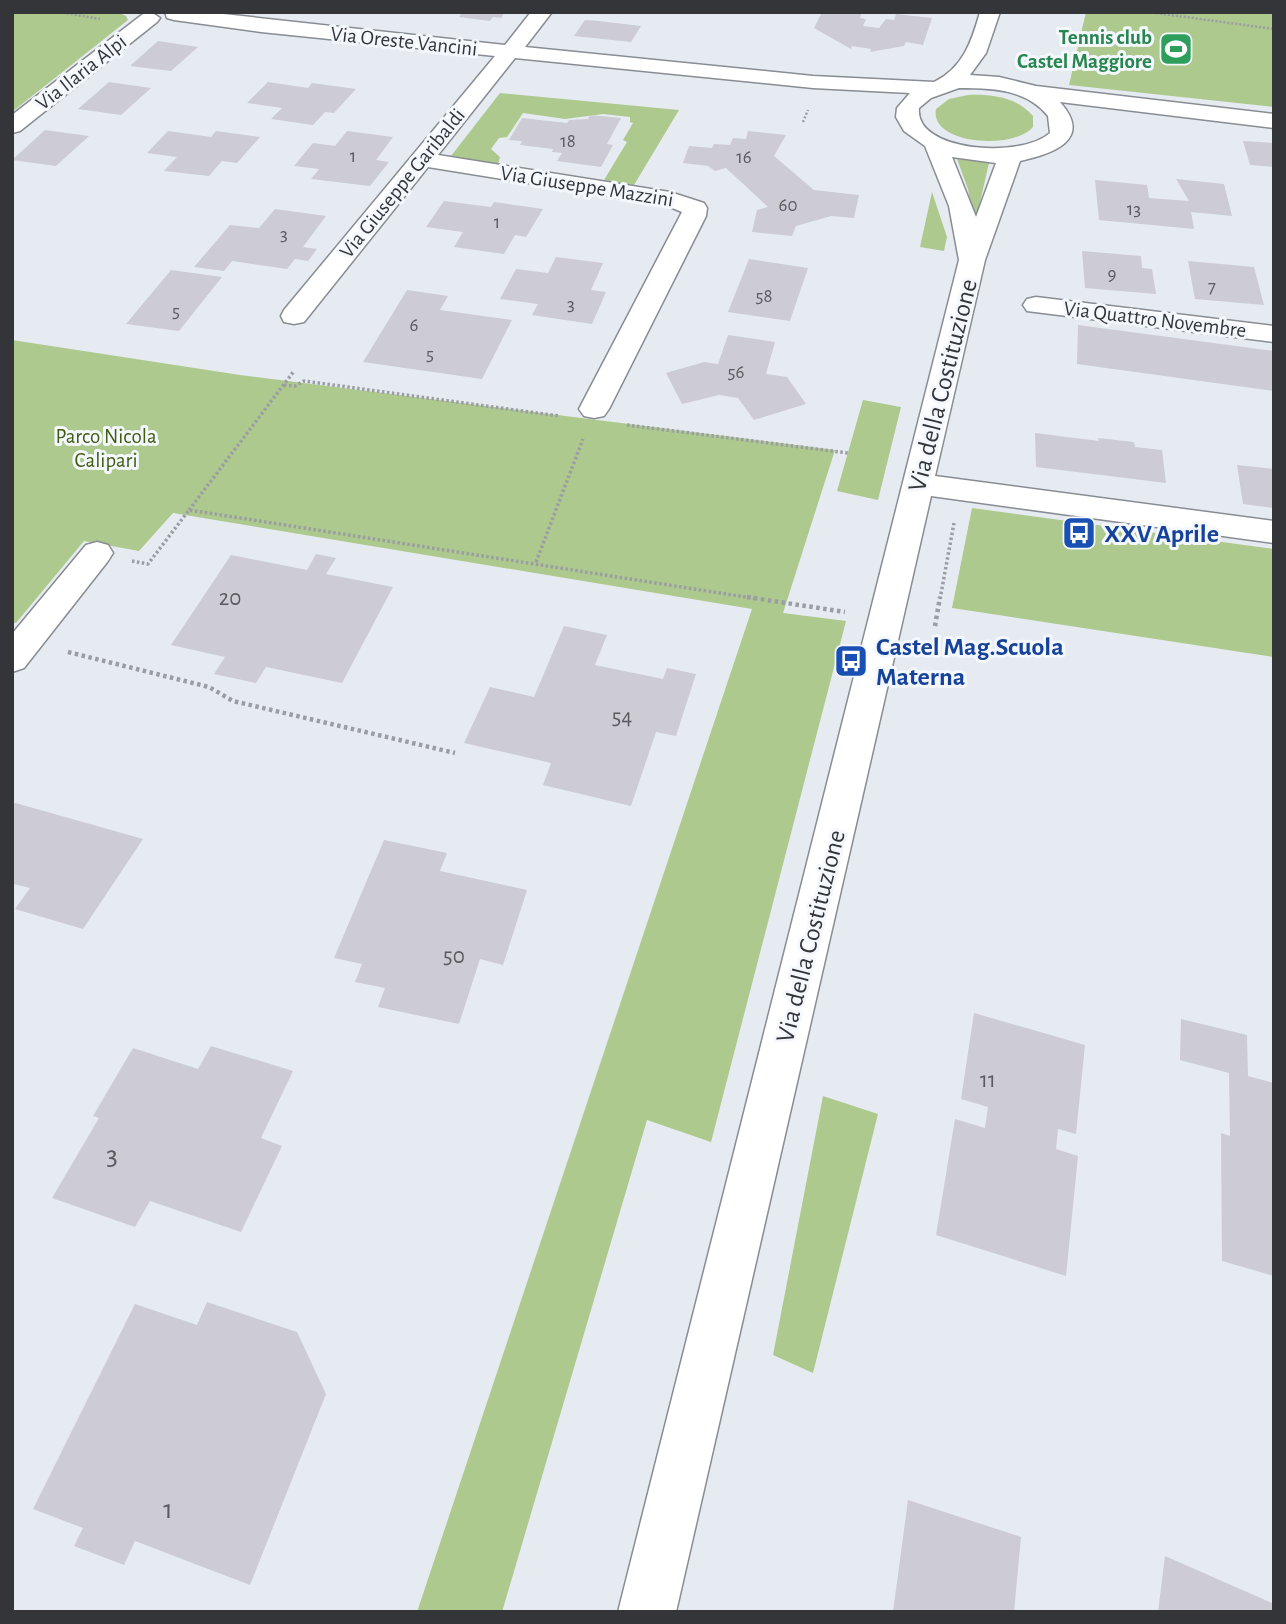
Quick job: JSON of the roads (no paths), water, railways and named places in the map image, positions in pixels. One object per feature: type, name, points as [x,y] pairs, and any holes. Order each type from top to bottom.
[{"type":"street","name":"Via Oreste Vancini","points":[[510,51],[542,12]]},
{"type":"street","points":[[979,52],[993,72],[1053,107],[1063,124],[1061,133],[1043,148],[1011,155],[971,154],[934,142],[912,126],[907,113],[910,104],[918,96],[960,75],[979,52],[990,12]]},
{"type":"street","name":"Via Oreste Vancini","points":[[146,15],[175,13],[261,26],[813,82],[939,86],[988,83],[1022,90]]},
{"type":"street","name":"Via Ilaria Alpi","points":[[12,126],[146,15]]},
{"type":"street","name":"Via Giuseppe Garibaldi","points":[[294,316],[510,51]]},
{"type":"street","name":"Via Oreste Vancini","points":[[813,82],[873,96],[907,113]]},
{"type":"street","points":[[1022,90],[1165,110],[1274,121]]},
{"type":"street","points":[[1063,124],[1075,118],[1107,111],[1165,110]]},
{"type":"street","name":"Via della Costituzione","points":[[934,142],[961,206],[972,260]]},
{"type":"street","name":"Via della Costituzione","points":[[647,1612],[972,260],[1011,155]]},
{"type":"street","name":"Via Giuseppe Mazzini","points":[[421,159],[670,199],[695,208],[694,216],[594,409]]},
{"type":"street","name":"Via Quattro Novembre","points":[[1036,305],[1274,334]]},
{"type":"street","points":[[917,484],[1274,533]]},
{"type":"street","points":[[19,650],[97,553]]},
{"type":"place","name":"Tennis club Castel Maggiore","points":[[1176,49]]},
{"type":"place","name":"XXV Aprile","points":[[1079,533]]},
{"type":"place","name":"Castel Mag.Scuola Materna","points":[[851,661]]},
{"type":"park label","name":"Parco Nicola Calipari","points":[[106,448]]}]
